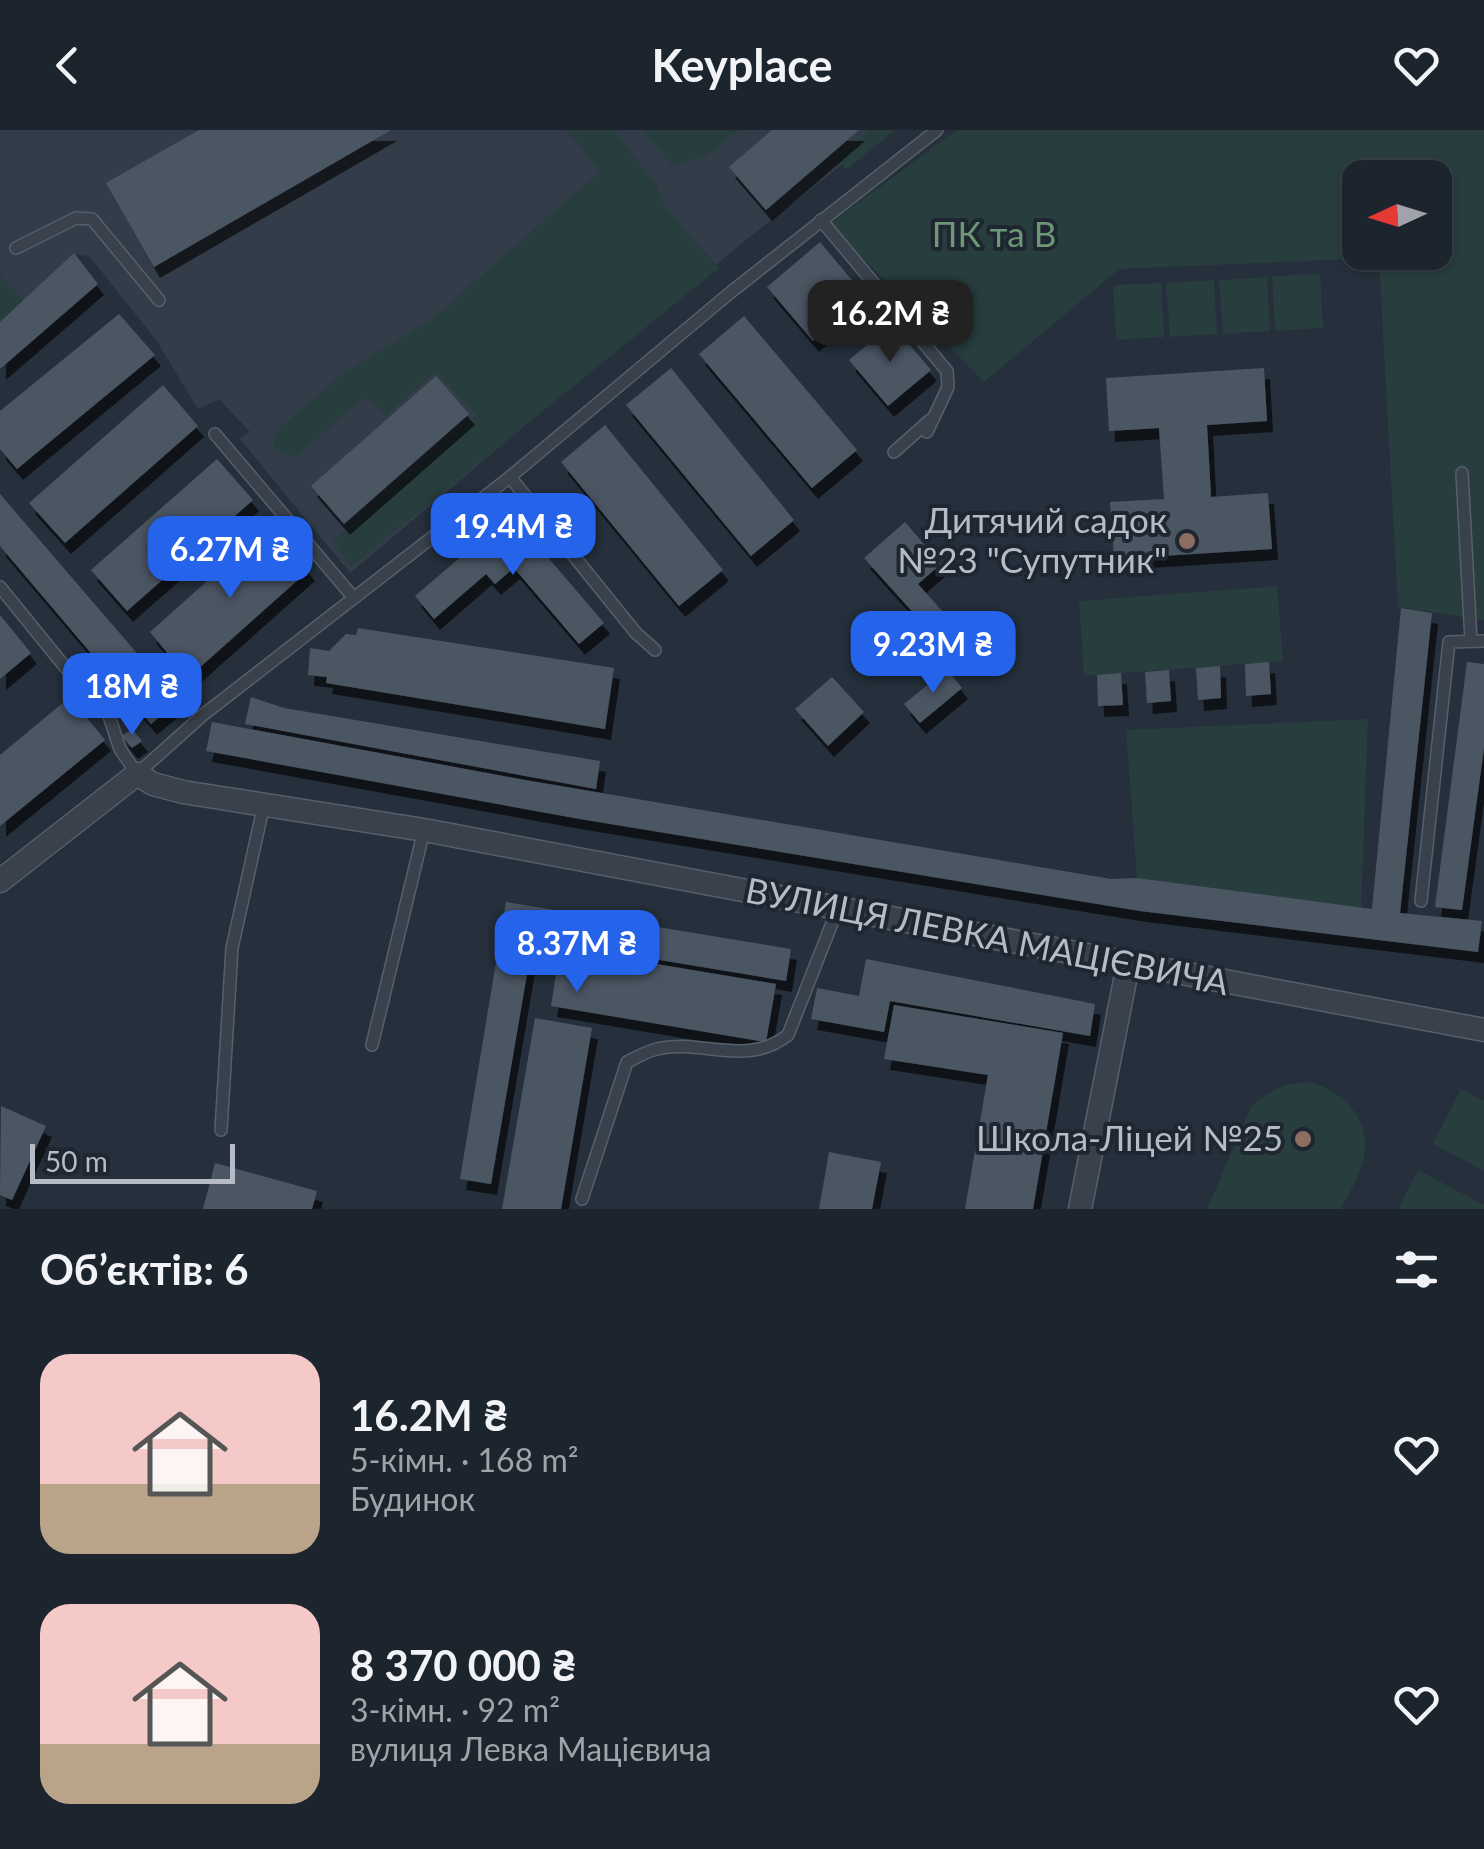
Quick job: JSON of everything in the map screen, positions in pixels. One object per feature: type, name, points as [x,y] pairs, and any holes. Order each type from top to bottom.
[{"type":"street","name":"ВУЛИЦЯ ЛЕВКА МАЦІЄВИЧА","points":[[138,774],[153,784],[183,792],[424,830],[1484,1030]]},
{"type":"street","points":[[0,882],[138,774]]},
{"type":"street","points":[[1080,1209],[1128,965]]},
{"type":"lane","points":[[0,587],[66,668],[108,712],[120,750],[138,774],[204,715],[510,477],[820,220],[937,130]]},
{"type":"lane","points":[[16,248],[76,218],[92,219],[159,300]]},
{"type":"lane","points":[[820,220],[947,371],[948,387],[927,432]]},
{"type":"lane","points":[[894,452],[933,418]]},
{"type":"lane","points":[[216,434],[353,598]]},
{"type":"lane","points":[[1421,902],[1449,642],[1477,641],[1462,473]]},
{"type":"lane","points":[[510,477],[636,633],[655,650]]},
{"type":"lane","points":[[221,1130],[232,948],[264,804]]},
{"type":"lane","points":[[372,1045],[424,830]]},
{"type":"lane","points":[[582,1199],[627,1062],[658,1048],[746,1051],[774,1046],[788,1035],[838,908]]},
{"type":"shaded area","points":[[0,130],[886,130],[742,243],[350,573],[239,438],[250,432],[219,399],[198,409],[156,340],[89,256],[74,254],[0,322]]},
{"type":"green space","points":[[566,130],[614,130],[658,187],[663,205],[719,268],[351,567],[333,541],[477,415],[436,372],[386,415],[364,397],[295,458],[273,447],[276,432],[344,372],[431,320],[600,171]]},
{"type":"green space","points":[[642,130],[739,130],[707,156],[673,166]]},
{"type":"green space","points":[[869,130],[895,130],[846,170],[837,159]]},
{"type":"green space","name":"ПК та В","points":[[957,130],[1484,130],[1484,620],[1398,607],[1380,270],[1452,270],[1452,160],[1342,160],[1342,260],[1119,269],[984,382],[829,224]]},
{"type":"green space","points":[[1320,274],[1323,328],[1275,331],[1272,276]]},
{"type":"green space","points":[[0,275],[23,300],[0,322]]},
{"type":"green space","points":[[1267,277],[1270,331],[1223,334],[1219,280]]},
{"type":"green space","points":[[1214,280],[1217,334],[1170,337],[1166,283]]},
{"type":"green space","points":[[1161,283],[1164,337],[1116,340],[1113,285]]},
{"type":"green space","points":[[1277,586],[1283,661],[1084,676],[1079,601]]},
{"type":"green space","points":[[1368,719],[1361,908],[1137,878],[1126,730]]},
{"type":"green space","points":[[1311,1083],[1345,1101],[1364,1133],[1364,1159],[1341,1209],[1207,1209],[1251,1107],[1278,1088]]},
{"type":"green space","points":[[1461,1089],[1484,1101],[1484,1171],[1433,1144]]},
{"type":"green space","points":[[1418,1170],[1484,1205],[1484,1209],[1398,1209]]},
{"type":"building","points":[[199,130],[391,130],[154,267],[106,183]]},
{"type":"building","points":[[772,130],[859,130],[766,210],[729,167]]},
{"type":"building","points":[[820,242],[866,297],[813,341],[767,287]]},
{"type":"building","points":[[74,253],[98,284],[0,369],[0,322]]},
{"type":"building","points":[[119,314],[155,355],[17,469],[0,449],[0,411]]},
{"type":"building","points":[[744,316],[857,450],[812,488],[699,354]]},
{"type":"building","points":[[892,324],[931,370],[888,406],[849,360]]},
{"type":"building","points":[[671,368],[794,520],[751,556],[626,405]]},
{"type":"building","points":[[1264,368],[1267,421],[1207,425],[1211,497],[1268,493],[1272,549],[1114,559],[1110,502],[1164,499],[1159,428],[1109,431],[1106,378]]},
{"type":"building","points":[[436,376],[469,414],[344,524],[311,486]]},
{"type":"building","points":[[163,385],[198,426],[65,543],[29,503]]},
{"type":"building","points":[[605,425],[723,570],[679,606],[561,462]]},
{"type":"building","points":[[217,459],[253,500],[127,611],[91,570]]},
{"type":"building","points":[[0,494],[178,701],[151,724],[0,546]]},
{"type":"building","points":[[511,514],[604,623],[579,644],[514,568],[495,584],[486,574],[434,619],[415,596]]},
{"type":"building","points":[[905,522],[941,564],[918,584],[944,613],[927,628],[864,558]]},
{"type":"building","points":[[271,524],[309,570],[188,678],[150,632]]},
{"type":"building","points":[[1401,608],[1432,613],[1400,913],[1482,921],[1478,952],[1140,911],[580,819],[206,751],[212,722],[525,780],[1111,879],[1137,878],[1372,909]]},
{"type":"building","points":[[0,615],[31,653],[0,679]]},
{"type":"building","points":[[358,628],[614,668],[605,729],[326,683],[327,677],[308,675],[310,648],[329,651],[346,634],[356,635]]},
{"type":"building","points":[[1269,662],[1271,694],[1246,696],[1245,664]]},
{"type":"building","points":[[1467,662],[1484,664],[1484,748],[1462,910],[1435,907]]},
{"type":"building","points":[[1220,666],[1221,698],[1198,700],[1196,668]]},
{"type":"building","points":[[947,669],[962,688],[920,723],[904,704]]},
{"type":"building","points":[[1169,670],[1171,701],[1147,703],[1145,672]]},
{"type":"building","points":[[1121,673],[1123,705],[1098,706],[1097,675]]},
{"type":"building","points":[[832,677],[864,712],[828,746],[795,709]]},
{"type":"building","points":[[70,697],[105,740],[0,826],[0,755]]},
{"type":"building","points":[[251,697],[284,708],[600,761],[596,789],[245,724]]},
{"type":"building","points":[[132,729],[142,741],[132,748],[122,736]]},
{"type":"building","points":[[506,902],[791,949],[786,981],[533,939],[491,1184],[460,1179]]},
{"type":"building","points":[[560,948],[776,984],[766,1042],[551,1006]]},
{"type":"building","points":[[866,959],[1095,1004],[1090,1036],[890,1001],[884,1032],[811,1019],[817,988],[859,996]]},
{"type":"building","points":[[894,1005],[1063,1033],[1033,1209],[965,1209],[988,1075],[884,1059]]},
{"type":"building","points":[[535,1018],[592,1028],[561,1209],[502,1209]]},
{"type":"building","points":[[1,1106],[46,1126],[12,1200],[0,1195]]},
{"type":"building","points":[[829,1152],[881,1162],[872,1209],[819,1209]]},
{"type":"building","points":[[215,1163],[317,1191],[312,1209],[203,1209]]},
{"type":"place","name":"Дитячий садок №23 \"Супутник\"","points":[[1187,541]]},
{"type":"place","name":"Школа-Ліцей №25","points":[[1303,1139]]}]
